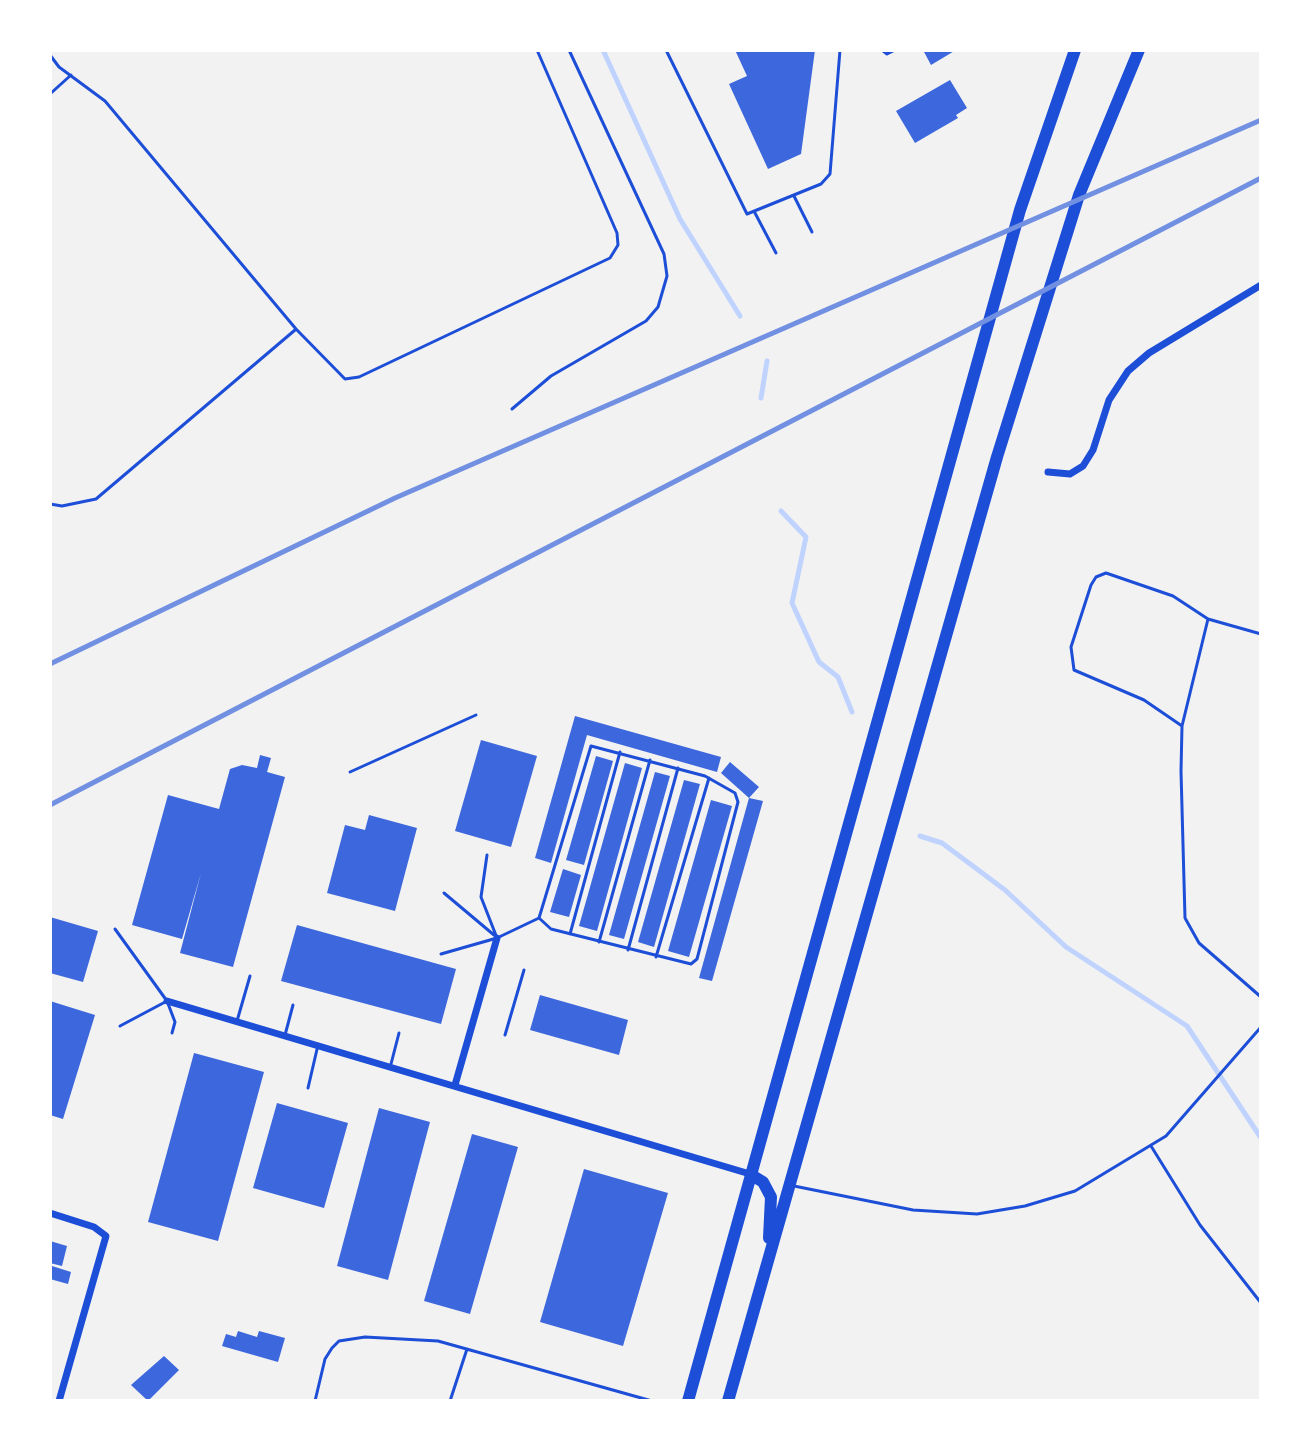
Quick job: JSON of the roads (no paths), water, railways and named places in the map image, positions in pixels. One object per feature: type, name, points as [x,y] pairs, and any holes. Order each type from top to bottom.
[{"type":"highway","points":[[688,1401],[1020,210],[1075,50]]},
{"type":"highway","points":[[728,1401],[997,457],[1079,195],[1139,50]]},
{"type":"highway","points":[[750,1174],[763,1182],[771,1197],[768,1260]]},
{"type":"street","points":[[1048,472],[1070,474],[1083,466],[1093,450],[1109,400],[1128,371],[1149,353],[1261,285]]},
{"type":"street","points":[[455,1085],[497,938]]},
{"type":"street","points":[[167,1001],[750,1174]]},
{"type":"street","points":[[50,1213],[94,1227],[106,1236],[59,1401]]},
{"type":"lane","points":[[50,55],[105,101],[296,329],[345,379],[359,377],[610,258],[618,245],[617,233],[537,50]]},
{"type":"lane","points":[[666,50],[747,214],[821,184],[830,174],[840,50]]},
{"type":"lane","points":[[882,50],[887,54],[895,50]]},
{"type":"lane","points":[[50,94],[71,75]]},
{"type":"lane","points":[[794,196],[812,232]]},
{"type":"lane","points":[[755,213],[776,253]]},
{"type":"lane","points":[[50,504],[62,506],[96,499],[296,329]]},
{"type":"lane","points":[[1182,726],[1144,700],[1074,670],[1071,647],[1096,577],[1106,573],[1173,596],[1208,619],[1261,634]]},
{"type":"lane","points":[[1208,619],[1182,726],[1185,918],[1199,943],[1261,997]]},
{"type":"lane","points":[[350,772],[476,715]]},
{"type":"lane","points":[[441,954],[497,938],[539,918],[588,750],[597,745],[709,778],[735,793],[738,802],[697,959],[685,965],[551,929],[539,918]]},
{"type":"lane","points":[[570,934],[621,752]]},
{"type":"lane","points":[[599,942],[650,760]]},
{"type":"lane","points":[[628,950],[678,768]]},
{"type":"lane","points":[[656,957],[709,778]]},
{"type":"lane","points":[[487,855],[481,897],[497,938]]},
{"type":"lane","points":[[444,893],[497,938]]},
{"type":"lane","points":[[115,929],[167,1001],[175,1022],[172,1033]]},
{"type":"lane","points":[[505,1035],[524,970]]},
{"type":"lane","points":[[237,1021],[250,976]]},
{"type":"lane","points":[[120,1026],[167,1001]]},
{"type":"lane","points":[[285,1035],[293,1005]]},
{"type":"lane","points":[[790,1185],[913,1210],[977,1214],[1025,1206],[1075,1191],[1166,1136],[1261,1027]]},
{"type":"lane","points":[[390,1066],[399,1033]]},
{"type":"lane","points":[[308,1088],[318,1045]]},
{"type":"lane","points":[[1151,1146],[1200,1225],[1261,1303]]},
{"type":"lane","points":[[315,1401],[325,1359],[339,1341],[365,1337],[438,1341],[652,1401]]},
{"type":"lane","points":[[450,1401],[467,1349]]},
{"type":"waterway","points":[[603,50],[680,219],[740,316]]},
{"type":"waterway","points":[[761,398],[767,361]]},
{"type":"waterway","points":[[781,511],[806,537],[792,603],[819,662],[838,677],[852,712]]},
{"type":"waterway","points":[[920,836],[942,843],[1005,890],[1066,947],[1187,1026],[1261,1138]]},
{"type":"railway","points":[[50,664],[395,498],[1261,120]]},
{"type":"railway","points":[[50,805],[1261,178]]}]
